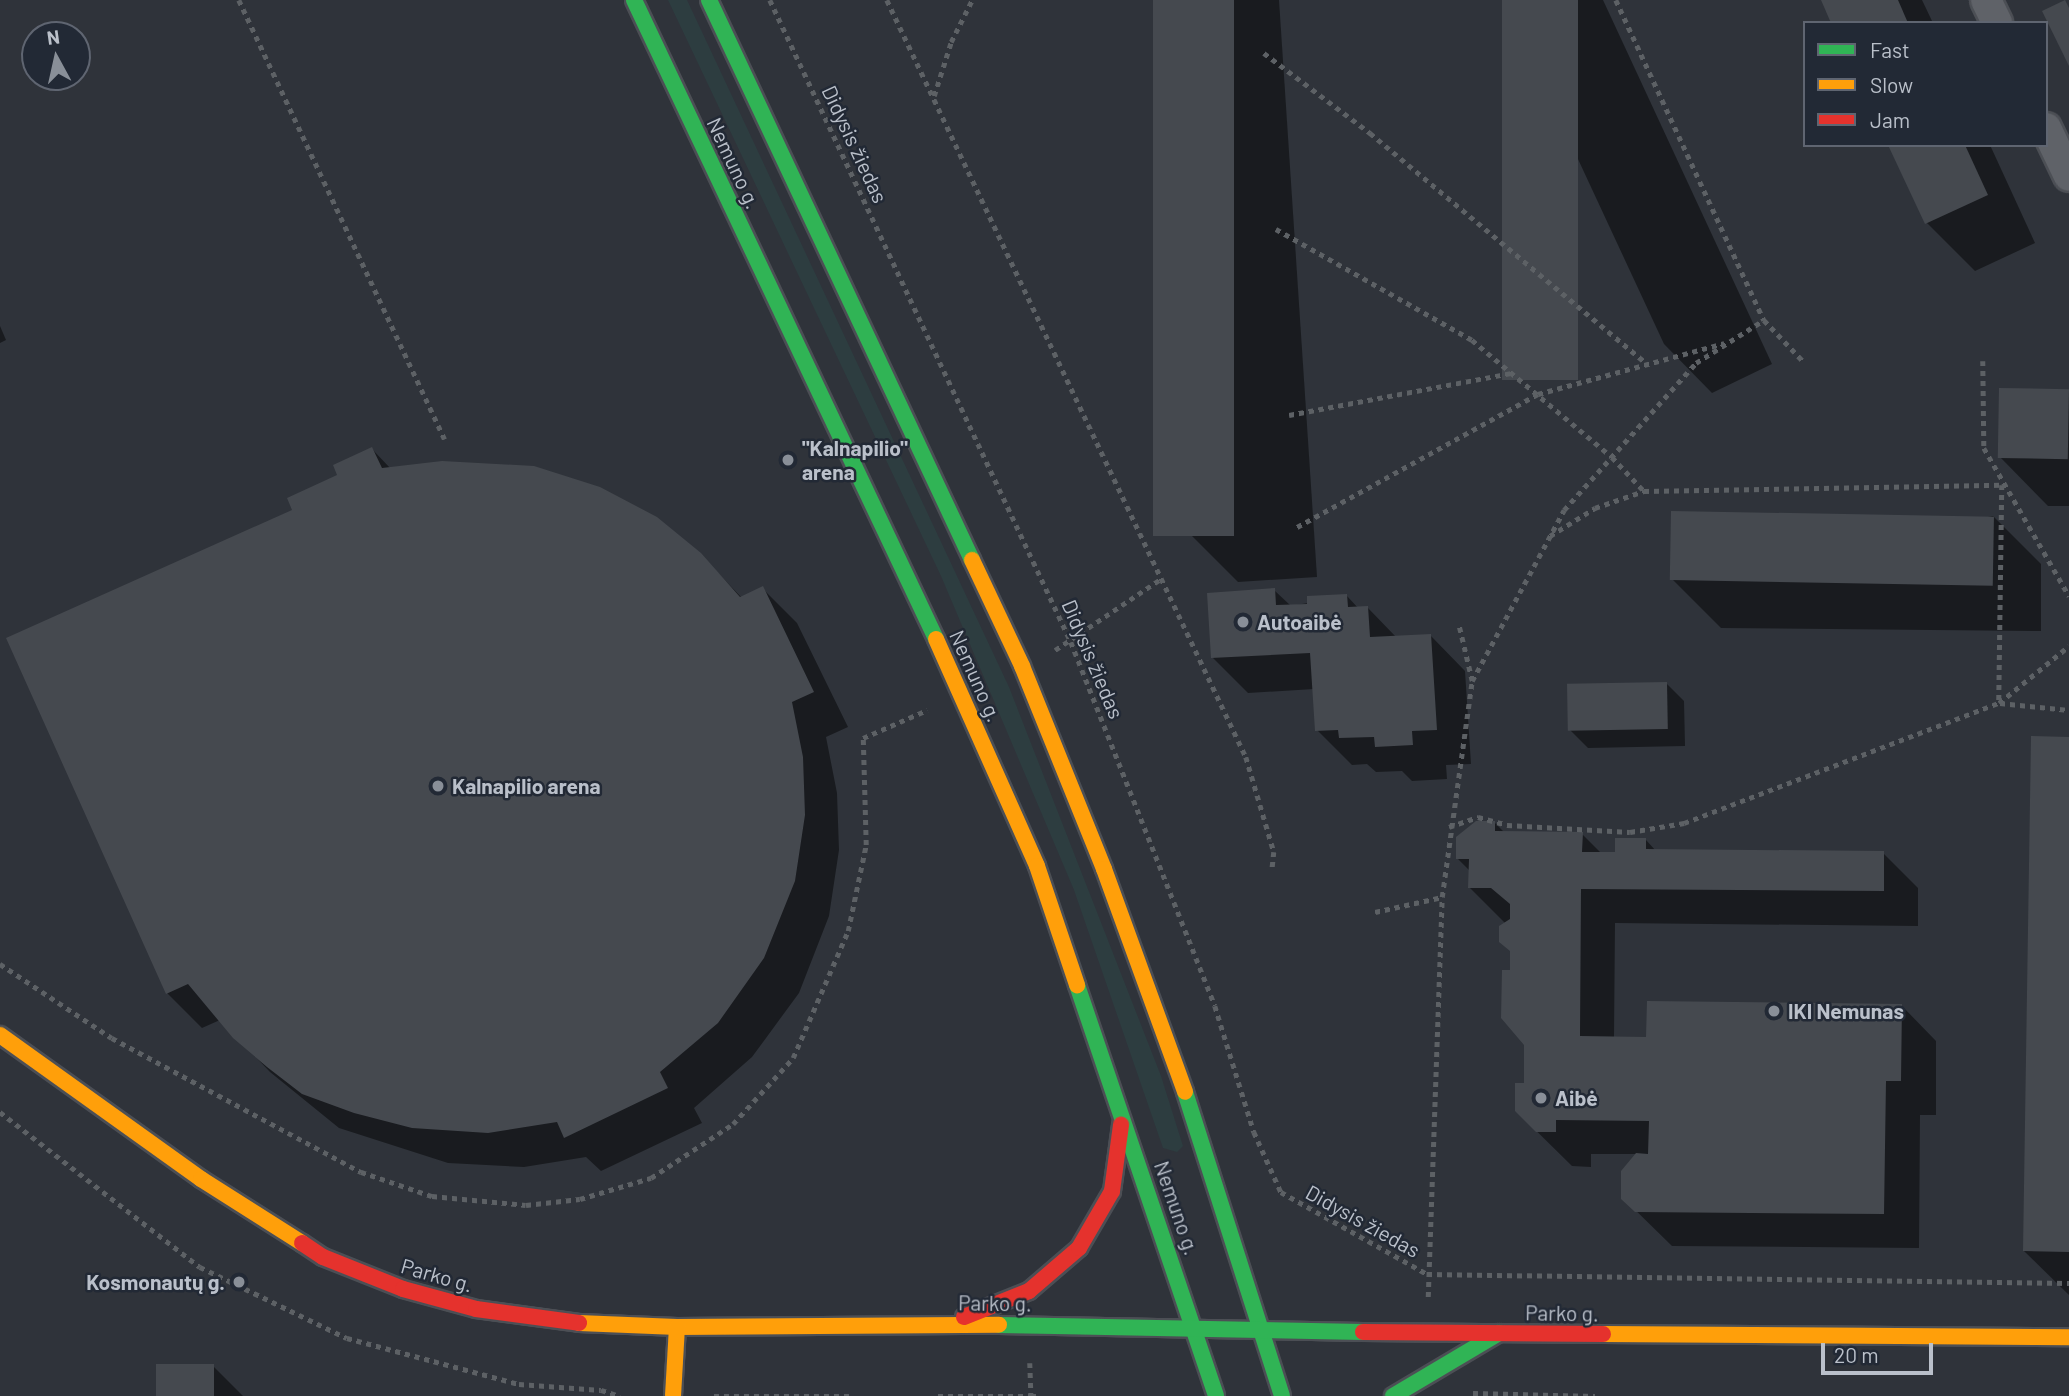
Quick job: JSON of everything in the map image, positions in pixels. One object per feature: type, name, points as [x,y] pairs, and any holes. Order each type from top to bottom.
[{"type":"main road","name":"Nemuno g.","points":[[634,0],[962,695],[1037,866],[1122,1109],[1216,1396]]},
{"type":"main road","name":"Nemuno g.","points":[[709,0],[1022,666],[1123,920],[1200,1134],[1282,1396]]},
{"type":"main road","name":"Parko g.","points":[[0,1035],[201,1179],[323,1257],[403,1289],[476,1309],[567,1322],[677,1327],[947,1324],[1499,1333],[2069,1337]]},
{"type":"main road","points":[[947,1324],[1029,1291],[1079,1248],[1112,1191],[1122,1109]]},
{"type":"main road","points":[[673,1396],[677,1327]]},
{"type":"main road","points":[[1394,1396],[1499,1333]]},
{"type":"street","points":[[1986,0],[1996,21]]},
{"type":"street","points":[[2048,132],[2069,176]]},
{"type":"path","points":[[239,0],[445,439]]},
{"type":"path","name":"Didysis žiedas","points":[[770,0],[1071,642],[1205,981],[1254,1132],[1281,1192],[1427,1274]]},
{"type":"path","points":[[887,0],[1246,757],[1274,852],[1272,871]]},
{"type":"path","points":[[933,98],[950,42],[972,0]]},
{"type":"path","points":[[1616,0],[1764,320],[1803,361]]},
{"type":"path","points":[[1264,53],[1370,133],[1647,364]]},
{"type":"path","points":[[1276,229],[1472,340],[1612,457],[1644,491]]},
{"type":"path","points":[[1764,320],[1696,363],[1564,510],[1472,681],[1449,827],[1442,897],[1427,1274],[2069,1283]]},
{"type":"path","points":[[1297,527],[1538,394],[1729,342]]},
{"type":"path","points":[[1983,360],[1984,448],[2002,485],[2069,596]]},
{"type":"path","points":[[1289,415],[1512,373]]},
{"type":"path","points":[[1550,536],[1595,508],[1644,491],[2002,485]]},
{"type":"path","points":[[1999,703],[2002,485]]},
{"type":"path","points":[[1022,666],[1071,642],[1162,578]]},
{"type":"path","points":[[1459,626],[1472,681]]},
{"type":"path","points":[[1449,827],[1478,817],[1507,825],[1630,832],[1684,823],[1999,703],[2069,646]]},
{"type":"path","points":[[0,964],[112,1038],[361,1172],[432,1196],[526,1205],[580,1199],[650,1178],[733,1124],[793,1058],[848,931],[866,845],[863,738],[962,695]]},
{"type":"path","points":[[1999,703],[2069,710]]},
{"type":"path","points":[[1375,912],[1442,897]]},
{"type":"path","points":[[0,1112],[201,1267],[347,1338],[519,1384],[601,1390],[620,1396]]},
{"type":"path","points":[[1460,1393],[1595,1396]]},
{"type":"path","points":[[715,1396],[850,1396]]},
{"type":"path","points":[[938,1396],[1031,1396]]},
{"type":"shaded area","points":[[668,0],[687,0],[1009,687],[1161,1076],[1183,1146],[1177,1152],[1163,1148],[1074,890],[941,576]]},
{"type":"building","points":[[1153,0],[1234,0],[1234,536],[1153,536]]},
{"type":"building","points":[[1502,0],[1578,0],[1578,380],[1502,380]]},
{"type":"building","points":[[1821,0],[1898,0],[1907,21],[1830,21]]},
{"type":"building","points":[[2065,0],[2069,8],[2069,66],[2048,21],[2042,11]]},
{"type":"building","points":[[1889,147],[1966,147],[1988,195],[1925,224]]},
{"type":"building","points":[[1999,388],[2069,389],[2068,459],[1998,458]]},
{"type":"building","name":"Kalnapilio arena","points":[[372,447],[382,468],[442,461],[534,466],[600,487],[657,517],[701,553],[740,597],[763,586],[814,692],[792,702],[803,757],[805,815],[795,881],[764,958],[718,1023],[660,1072],[668,1088],[564,1138],[557,1122],[488,1133],[412,1128],[354,1113],[302,1094],[267,1067],[233,1038],[188,984],[166,994],[6,638],[292,510],[287,498],[337,475],[333,465]]},
{"type":"building","points":[[1671,511],[1994,517],[1993,586],[1670,580]]},
{"type":"building","points":[[1275,588],[1276,605],[1307,604],[1307,596],[1347,594],[1348,607],[1368,606],[1370,637],[1431,634],[1437,730],[1412,731],[1413,745],[1375,747],[1374,737],[1339,738],[1338,730],[1315,731],[1310,653],[1211,658],[1207,593]]},
{"type":"building","points":[[1667,682],[1668,729],[1568,731],[1567,684]]},
{"type":"building","points":[[2031,736],[2069,737],[2069,1252],[2023,1251]]},
{"type":"building","name":"IKI Nemunas","points":[[1476,821],[1495,821],[1495,831],[1583,832],[1582,852],[1615,852],[1615,838],[1646,838],[1646,849],[1884,851],[1884,891],[1581,889],[1580,1036],[1646,1037],[1647,1001],[1902,1004],[1901,1081],[1886,1081],[1884,1214],[1635,1212],[1621,1199],[1621,1171],[1636,1153],[1648,1154],[1649,1121],[1556,1120],[1556,1132],[1536,1132],[1515,1111],[1515,1083],[1524,1083],[1524,1045],[1501,1018],[1502,970],[1510,970],[1510,951],[1499,942],[1499,926],[1510,919],[1510,904],[1491,888],[1468,888],[1469,859],[1456,859],[1456,837]]},
{"type":"building","points":[[156,1364],[214,1364],[214,1396],[156,1396]]},
{"type":"traffic: fast","points":[[634,0],[936,639]]},
{"type":"traffic: fast","points":[[709,0],[972,560]]},
{"type":"traffic: fast","points":[[1077,985],[1216,1396]]},
{"type":"traffic: fast","points":[[1185,1092],[1282,1396]]},
{"type":"traffic: fast","points":[[999,1325],[1363,1332]]},
{"type":"traffic: fast","points":[[1393,1396],[1499,1333]]},
{"type":"traffic: slow","points":[[972,560],[1022,666],[1104,869],[1185,1092]]},
{"type":"traffic: slow","points":[[936,639],[1037,866],[1077,985]]},
{"type":"traffic: slow","points":[[0,1035],[201,1179],[302,1243]]},
{"type":"traffic: slow","points":[[579,1323],[677,1327],[999,1325]]},
{"type":"traffic: slow","points":[[673,1396],[677,1327]]},
{"type":"traffic: slow","points":[[1603,1334],[2069,1337]]},
{"type":"traffic: jam","points":[[964,1317],[1029,1291],[1079,1248],[1112,1191],[1121,1125]]},
{"type":"traffic: jam","points":[[302,1243],[323,1257],[403,1289],[476,1309],[579,1323]]},
{"type":"traffic: jam","points":[[1363,1332],[1603,1334]]},
{"type":"place","name":"\"Kalnapilio\" arena","points":[[788,460]]},
{"type":"place","name":"Autoaibė","points":[[1243,622]]},
{"type":"place","name":"Kalnapilio arena","points":[[438,786]]},
{"type":"place","name":"IKI Nemunas","points":[[1774,1011]]},
{"type":"place","name":"Aibė","points":[[1541,1098]]},
{"type":"place","name":"Kosmonautų g.","points":[[239,1282]]}]
